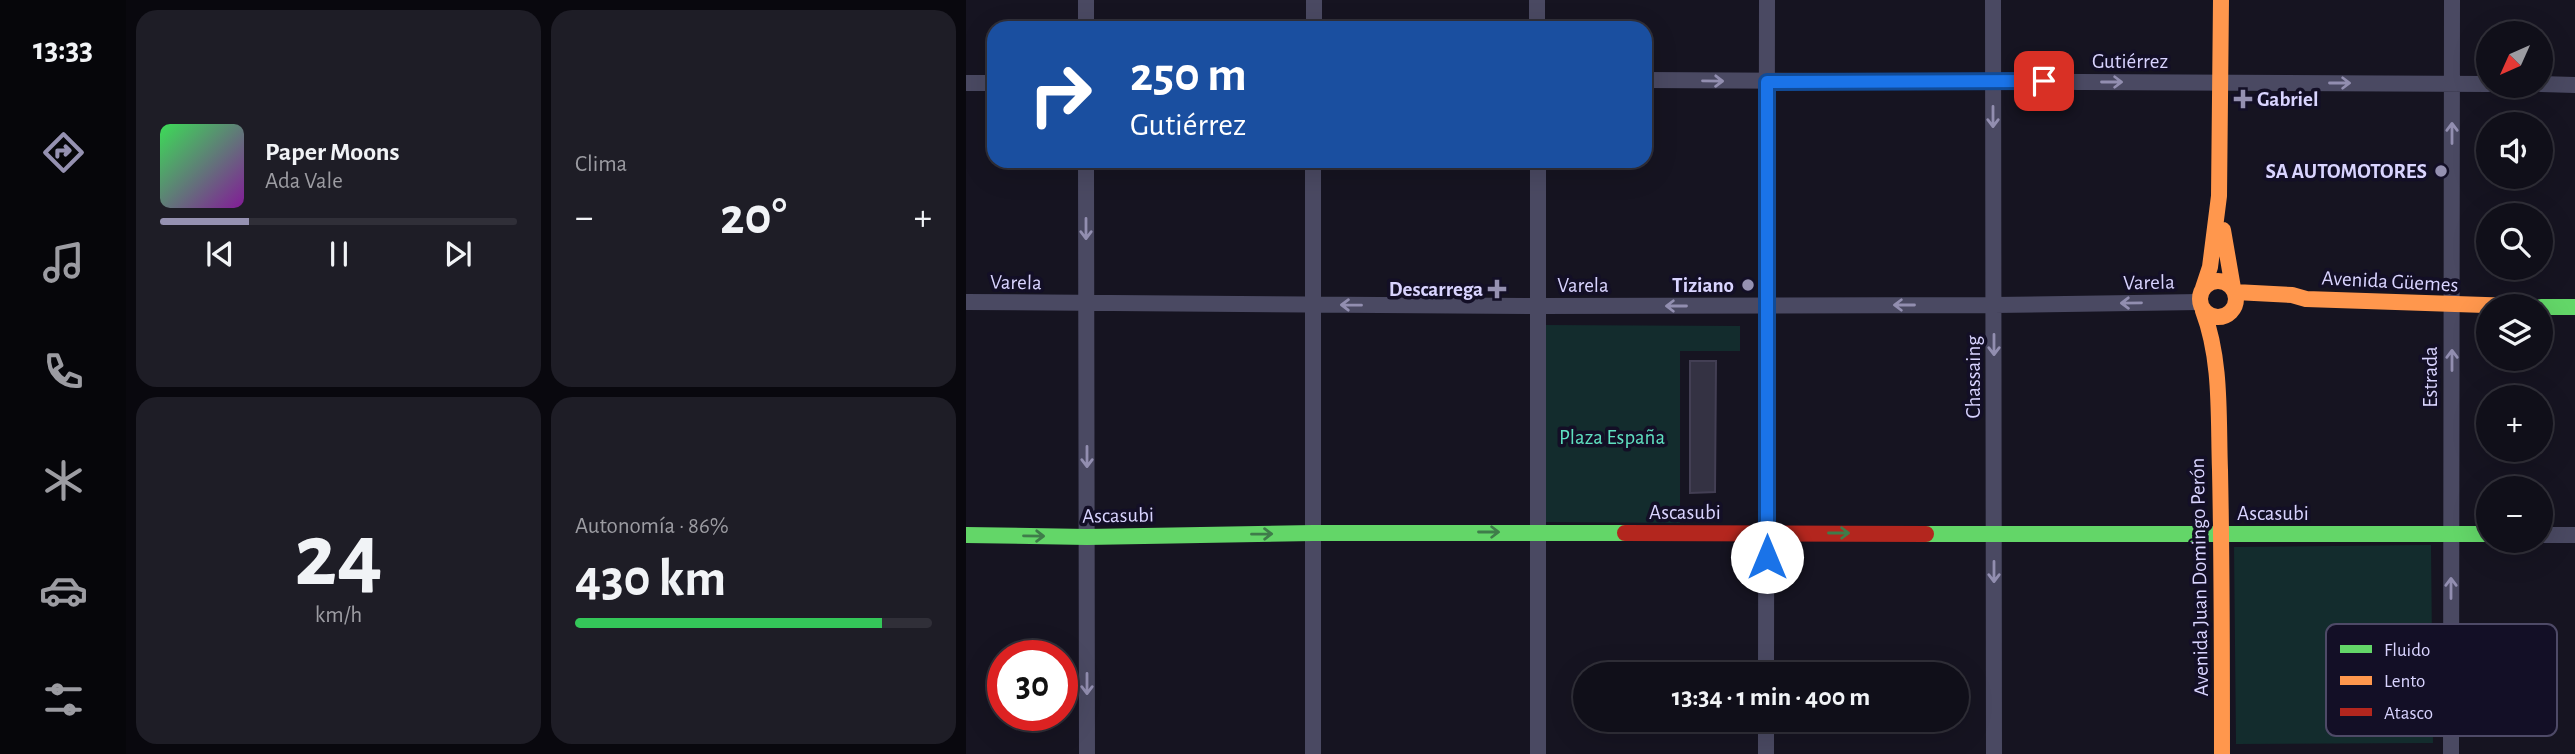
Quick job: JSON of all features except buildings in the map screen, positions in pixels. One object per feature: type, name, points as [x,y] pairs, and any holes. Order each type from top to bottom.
[{"type":"street","points":[[1086,0],[1086,21]]},
{"type":"street","points":[[1314,0],[1314,21]]},
{"type":"street","points":[[1537,0],[1537,21]]},
{"type":"street","points":[[1766,662],[1767,0]]},
{"type":"street","name":"Chassaing","points":[[1993,0],[1994,754]]},
{"type":"street","points":[[2202,300],[2210,267],[2219,196],[2221,0]]},
{"type":"street","name":"Estrada","points":[[2451,624],[2452,0]]},
{"type":"street","name":"Gutiérrez","points":[[1652,80],[2476,84]]},
{"type":"street","points":[[966,83],[987,83]]},
{"type":"street","points":[[2553,84],[2575,85]]},
{"type":"street","points":[[1086,168],[1087,754]]},
{"type":"street","points":[[1313,168],[1313,754]]},
{"type":"street","points":[[1538,168],[1539,754]]},
{"type":"street","points":[[2202,300],[2218,318],[2232,310],[2236,298],[2219,196]]},
{"type":"street","points":[[2202,300],[2214,281],[2220,281],[2234,290]]},
{"type":"street","name":"Avenida Güemes","points":[[2234,290],[2292,295],[2306,299],[2476,306]]},
{"type":"street","name":"Avenida Güemes","points":[[2232,310],[2246,305],[2306,299]]},
{"type":"street","name":"Varela","points":[[966,302],[1767,306],[1994,305],[2202,300]]},
{"type":"street","name":"Avenida Juan Domingo Perón","points":[[2202,300],[2213,341],[2217,400],[2222,534],[2222,754]]},
{"type":"street","points":[[2553,307],[2575,307]]},
{"type":"street","name":"Avenida Juan Domingo Perón","points":[[2217,400],[2232,310]]},
{"type":"street","name":"Ascasubi","points":[[966,535],[1087,537],[1538,532],[2476,534]]},
{"type":"street","points":[[2553,535],[2575,535]]},
{"type":"street","points":[[1766,732],[1766,754]]},
{"type":"street","name":"Estrada","points":[[2451,736],[2451,754]]},
{"type":"green space","name":"Plaza España","points":[[1545,325],[1740,326],[1740,351],[1680,351],[1680,523],[1545,522]]},
{"type":"green space","points":[[2431,545],[2432,624],[2326,624],[2326,736],[2433,736],[2433,743],[2236,744],[2234,547]]},
{"type":"traffic: fast","points":[[2553,307],[2575,307]]},
{"type":"traffic: fast","points":[[966,535],[1087,537],[1313,533],[1625,533]]},
{"type":"traffic: fast","points":[[1926,534],[2476,534]]},
{"type":"traffic: slow","points":[[2203,288],[2210,267],[2219,196],[2221,0]]},
{"type":"traffic: slow","points":[[2223,230],[2233,288]]},
{"type":"traffic: slow","points":[[2218,281],[2231,286],[2236,299],[2231,312],[2218,317],[2205,312],[2200,299],[2205,286],[2218,281]]},
{"type":"traffic: slow","points":[[2235,292],[2292,295],[2306,299],[2476,305]]},
{"type":"traffic: slow","points":[[2203,311],[2213,350],[2219,410],[2222,754]]},
{"type":"traffic: jam","points":[[1625,533],[1926,534]]},
{"type":"place","name":"Gabriel","points":[[2243,99]]},
{"type":"place","name":"SA AUTOMOTORES","points":[[2441,171]]},
{"type":"place","name":"Tiziano","points":[[1748,285]]},
{"type":"place","name":"Descarrega","points":[[1497,289]]},
{"type":"route","points":[[1767,557],[1767,82],[2044,81]]}]
